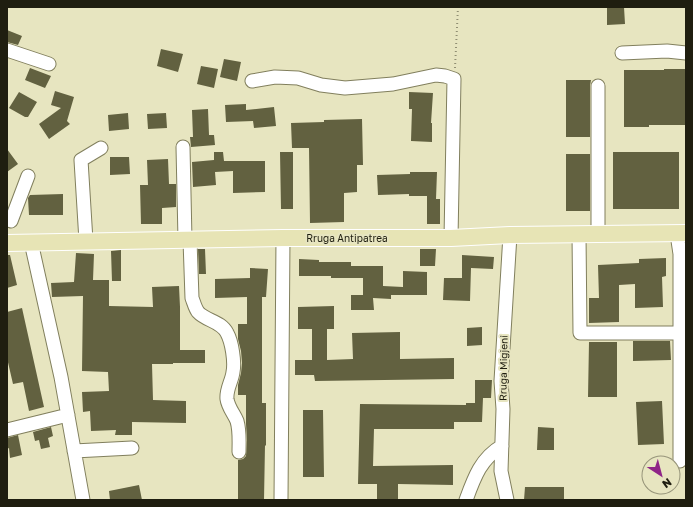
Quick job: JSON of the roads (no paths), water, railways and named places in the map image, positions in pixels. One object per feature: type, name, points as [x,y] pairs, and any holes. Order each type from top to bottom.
[{"type":"main road","name":"Rruga Antipatrea","points":[[18,243],[283,238],[451,238],[510,235],[682,234]]},
{"type":"street","points":[[7,50],[49,64]]},
{"type":"street","points":[[622,52],[668,51],[686,53]]},
{"type":"street","points":[[252,81],[275,77],[298,78],[321,85],[345,88],[393,84],[436,75],[454,79],[451,238]]},
{"type":"street","points":[[598,86],[598,234]]},
{"type":"street","points":[[183,147],[187,240],[192,298],[197,311],[202,316],[222,326],[230,338],[234,361],[227,400],[239,428],[239,452]]},
{"type":"street","points":[[86,241],[81,160],[101,148]]},
{"type":"street","points":[[28,176],[9,218],[62,377],[83,500]]},
{"type":"street","points":[[580,234],[580,333],[680,333]]},
{"type":"street","points":[[680,455],[680,254],[682,234]]},
{"type":"street","name":"Rruga Migjeni","points":[[507,500],[501,471],[503,409],[501,372],[510,235]]},
{"type":"street","points":[[281,500],[283,238]]},
{"type":"street","points":[[7,430],[68,415]]},
{"type":"street","points":[[466,500],[482,463],[494,450],[502,446]]},
{"type":"street","points":[[74,451],[132,448]]}]
